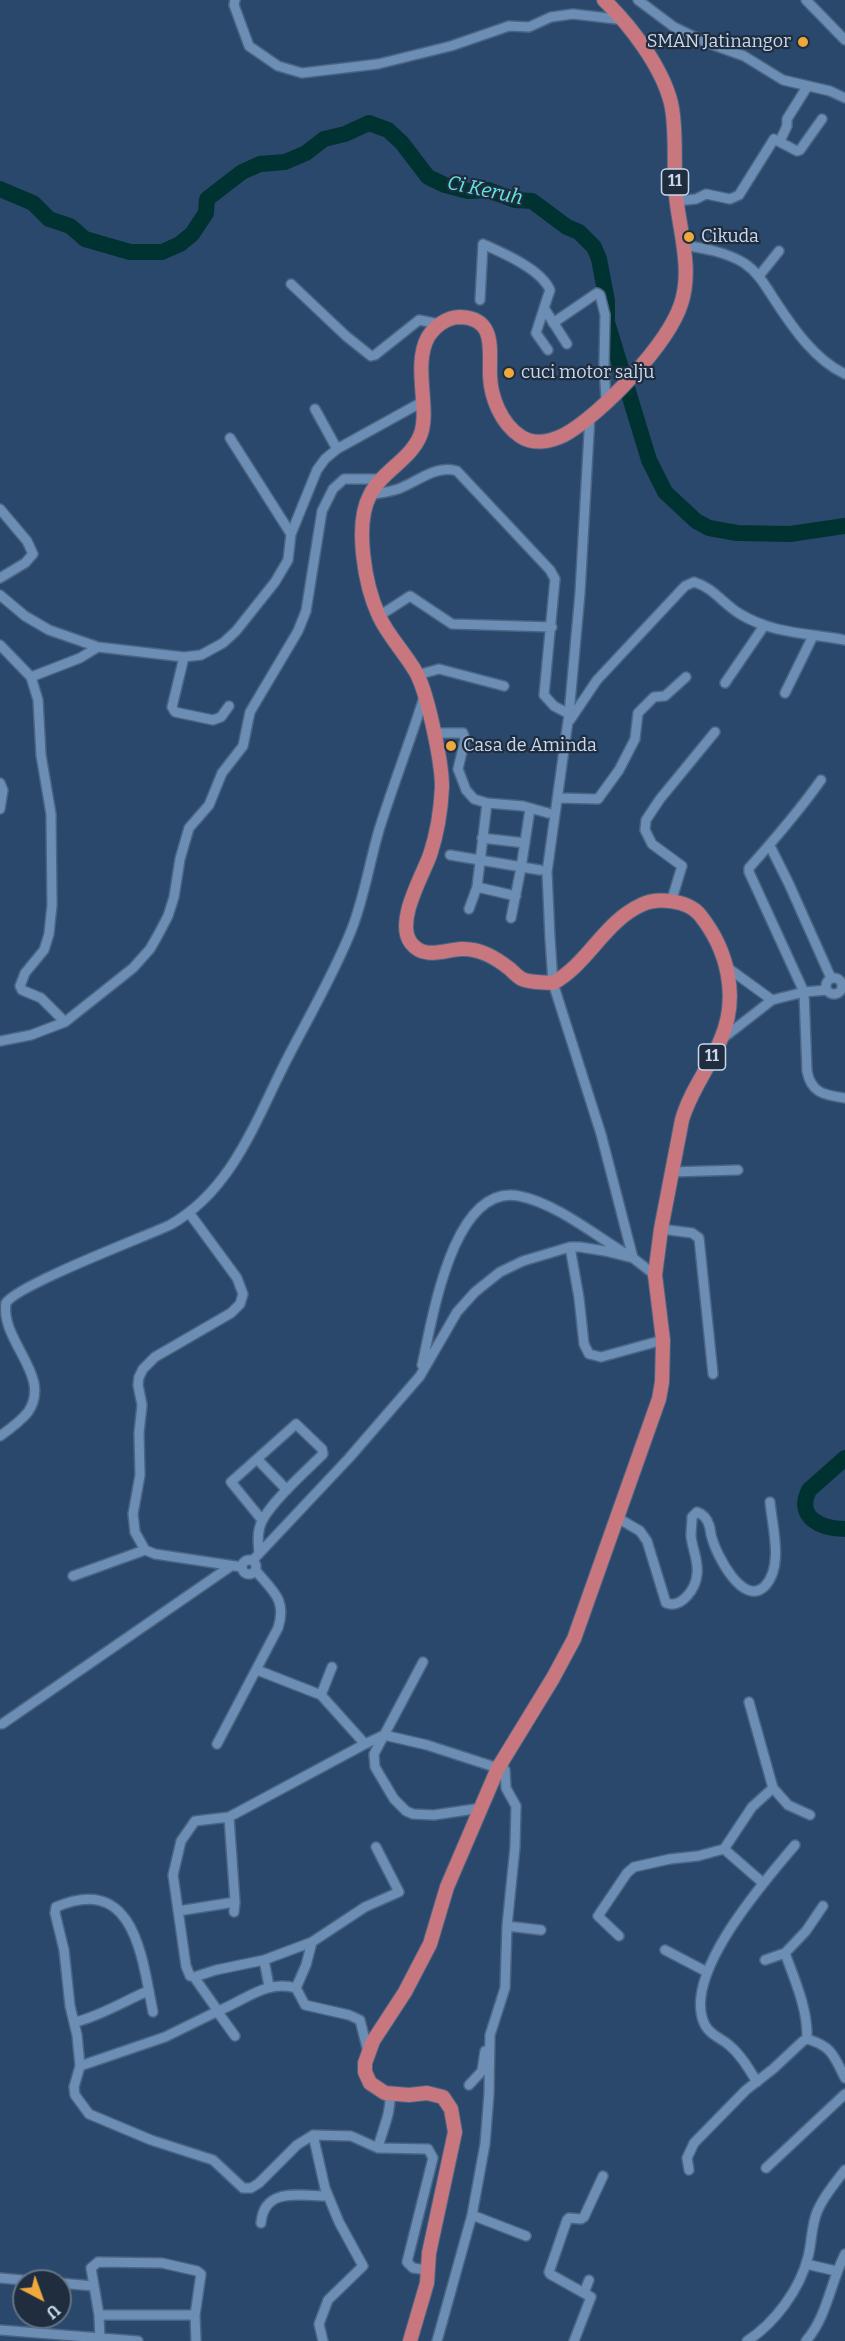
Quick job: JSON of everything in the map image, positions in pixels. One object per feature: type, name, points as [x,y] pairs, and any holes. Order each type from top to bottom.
[{"type":"highway","name":"11","points":[[439,324],[455,317],[474,319],[482,325],[492,350],[491,389],[498,410],[515,433],[526,440],[543,442],[567,434],[608,399],[637,371],[672,324],[682,303],[685,284],[683,245],[676,201],[671,104],[657,69],[625,20],[604,0]]},
{"type":"highway","points":[[439,324],[429,337],[422,355],[423,426],[419,439],[370,495],[363,520],[362,553],[379,616],[417,675],[425,695],[442,785],[440,813],[430,856],[419,876],[408,916],[406,933],[417,949],[425,953],[463,949],[480,952],[496,958],[523,980],[553,983]]},
{"type":"highway","name":"11","points":[[368,2052],[405,1992],[430,1944],[447,1887],[499,1766],[574,1639],[616,1517],[627,1494],[662,1382],[663,1340],[655,1275],[671,1172],[686,1107],[721,1040],[731,994],[728,968],[710,930],[698,913],[671,902],[650,901],[628,912],[598,939],[572,969],[553,983]]},
{"type":"highway","points":[[368,2052],[365,2072],[379,2090],[409,2095],[435,2094],[447,2101],[451,2109],[455,2132],[429,2253],[429,2270],[410,2341]]},
{"type":"street","points":[[235,0],[234,5],[249,46],[278,66],[302,73],[378,64],[450,46],[509,26],[529,27],[551,18],[573,14],[625,20]]},
{"type":"street","points":[[638,0],[674,27],[705,42],[744,56],[783,80],[830,91],[845,98]]},
{"type":"street","points":[[806,0],[845,40]]},
{"type":"street","points":[[780,141],[786,131],[787,119],[807,87]]},
{"type":"street","points":[[676,201],[696,199],[706,194],[730,199],[739,195],[774,139],[797,151],[800,150],[822,119]]},
{"type":"street","points":[[480,300],[483,244],[519,262],[544,280],[550,290],[536,333],[548,350]]},
{"type":"street","points":[[683,245],[716,251],[743,262],[759,276],[792,326],[815,351],[845,374]]},
{"type":"street","points":[[759,276],[778,251]]},
{"type":"street","points":[[291,284],[346,336],[371,356],[419,320],[439,324]]},
{"type":"street","points":[[553,323],[597,293],[600,295],[605,315],[608,399]]},
{"type":"street","points":[[544,308],[567,344]]},
{"type":"street","points":[[0,595],[25,616],[50,630],[98,647],[184,657],[201,655],[223,643],[236,631],[275,582],[288,560],[291,534],[317,470],[325,459],[337,449],[422,402]]},
{"type":"street","points":[[315,409],[337,449]]},
{"type":"street","points":[[590,415],[580,593],[569,714],[547,872],[553,983],[601,1134],[633,1258]]},
{"type":"street","points":[[230,438],[291,534]]},
{"type":"street","points":[[370,495],[397,489],[437,471],[450,468],[457,471],[550,570],[555,579],[544,697],[554,706],[569,714]]},
{"type":"street","points":[[0,1041],[31,1035],[65,1022],[133,968],[150,949],[168,916],[189,828],[209,805],[222,773],[243,746],[250,712],[298,631],[306,611],[322,511],[333,489],[344,479],[382,479]]},
{"type":"street","points":[[0,508],[27,542],[33,554],[25,563],[0,578]]},
{"type":"street","points":[[567,725],[597,680],[685,586],[694,582],[704,584],[738,613],[764,627],[788,633],[845,640]]},
{"type":"street","points":[[379,616],[410,596],[452,624],[552,627]]},
{"type":"street","points":[[725,683],[764,627]]},
{"type":"street","points":[[785,693],[813,636]]},
{"type":"street","points":[[0,645],[31,677],[38,700],[41,755],[51,814],[52,905],[49,934],[44,950],[25,973],[20,986],[22,990],[41,998],[65,1022]]},
{"type":"street","points":[[31,677],[80,658],[98,647]]},
{"type":"street","points":[[184,657],[172,707],[175,712],[213,720],[221,717],[229,706]]},
{"type":"street","points":[[417,675],[439,669],[504,686]]},
{"type":"street","points":[[559,798],[598,799],[619,770],[635,739],[638,713],[654,697],[665,696],[686,677]]},
{"type":"street","points":[[0,1436],[17,1423],[32,1403],[30,1380],[3,1330],[3,1311],[7,1301],[33,1285],[170,1226],[190,1214],[210,1194],[236,1160],[335,968],[358,911],[392,790],[425,695]]},
{"type":"street","points":[[671,902],[682,866],[652,844],[645,830],[646,820],[660,799],[715,732]]},
{"type":"street","points":[[434,733],[463,733],[465,739],[458,769],[466,790],[474,799],[487,803],[523,806],[548,813]]},
{"type":"street","points":[[821,780],[770,846],[749,868],[749,872],[804,992],[807,1071],[810,1084],[814,1089],[845,1098]]},
{"type":"street","points":[[0,783],[3,790],[0,809]]},
{"type":"street","points":[[469,909],[477,887],[487,803]]},
{"type":"street","points":[[511,918],[522,868],[530,809]]},
{"type":"street","points":[[482,838],[525,843]]},
{"type":"street","points":[[770,846],[831,978]]},
{"type":"street","points":[[450,855],[540,870]]},
{"type":"street","points":[[477,887],[516,896]]},
{"type":"street","points":[[728,968],[772,1000]]},
{"type":"street","points":[[827,990],[827,982],[831,978]]},
{"type":"street","points":[[721,1040],[772,1000],[804,992],[827,990],[834,994],[843,990],[839,979],[831,978]]},
{"type":"street","points":[[671,1172],[738,1170]]},
{"type":"street","points":[[420,1376],[448,1259],[468,1221],[488,1202],[501,1196],[516,1195],[544,1204],[633,1258],[655,1275]]},
{"type":"street","points":[[145,1550],[135,1532],[133,1514],[140,1475],[139,1433],[142,1405],[138,1385],[139,1377],[143,1368],[155,1357],[231,1312],[240,1304],[243,1294],[237,1278],[190,1214]]},
{"type":"street","points":[[661,1229],[692,1233],[699,1238],[713,1374]]},
{"type":"street","points":[[2,1724],[236,1567],[256,1557],[349,1458],[420,1376],[457,1312],[475,1292],[500,1272],[523,1261],[570,1247],[605,1251],[633,1258]]},
{"type":"street","points":[[570,1247],[586,1351],[601,1357],[663,1340]]},
{"type":"street","points":[[217,1744],[278,1628],[282,1609],[271,1588],[256,1571],[258,1537],[262,1520],[287,1490],[323,1454],[322,1449],[296,1424],[231,1482],[262,1520]]},
{"type":"street","points":[[257,1459],[287,1490]]},
{"type":"street","points":[[616,1517],[640,1531],[647,1541],[666,1603],[676,1604],[682,1601],[692,1589],[698,1574],[691,1535],[692,1517],[697,1512],[704,1515],[710,1524],[712,1538],[729,1573],[738,1583],[751,1591],[758,1591],[764,1587],[776,1563],[770,1502]]},
{"type":"street","points":[[73,1575],[145,1550],[179,1559],[236,1567],[248,1575],[256,1571]]},
{"type":"street","points":[[423,1662],[374,1754],[373,1760],[394,1799],[406,1811],[413,1814],[434,1815],[481,1808]]},
{"type":"street","points":[[321,1695],[332,1667]]},
{"type":"street","points":[[257,1670],[321,1695],[365,1744]]},
{"type":"street","points":[[749,1702],[773,1788],[788,1805],[810,1815]]},
{"type":"street","points":[[235,2036],[194,1977],[189,1976],[186,1966],[173,1875],[181,1840],[195,1821],[229,1817],[384,1735],[499,1766],[506,1770],[506,1788],[516,1806],[505,1988],[487,2041],[482,2071],[469,2085]]},
{"type":"street","points":[[619,1936],[598,1916],[627,1873],[634,1867],[724,1849],[752,1807],[773,1788]]},
{"type":"street","points":[[178,1911],[234,1907],[229,1817]]},
{"type":"street","points":[[757,2082],[743,2060],[729,2045],[709,2032],[705,2026],[701,2004],[702,1989],[707,1972],[729,1928],[763,1882],[795,1845]]},
{"type":"street","points":[[194,1977],[264,1960],[312,1942],[358,1911],[399,1892],[376,1847]]},
{"type":"street","points":[[724,1849],[763,1882]]},
{"type":"street","points":[[153,2012],[133,1931],[124,1915],[113,1905],[103,1902],[79,1901],[58,1906],[55,1913],[64,1950],[80,2067],[74,2087],[75,2095],[89,2114],[151,2140],[213,2160],[243,2188],[251,2188],[259,2183],[291,2150],[313,2135],[351,2136],[378,2148],[428,2149],[433,2158],[407,2262],[413,2268],[429,2270]]},
{"type":"street","points":[[765,1960],[785,1953],[806,1931],[823,1906]]},
{"type":"street","points":[[507,1926],[541,1930]]},
{"type":"street","points":[[296,1988],[306,1965],[312,1942]]},
{"type":"street","points":[[665,1950],[707,1972]]},
{"type":"street","points":[[689,2170],[687,2158],[694,2143],[719,2116],[807,2039],[807,2024],[802,2000],[785,1953]]},
{"type":"street","points":[[264,1960],[269,1986]]},
{"type":"street","points":[[80,2067],[165,2037],[269,1986],[284,1984],[296,1988],[304,2005],[349,2015],[360,2020],[368,2052]]},
{"type":"street","points":[[75,2022],[91,2018],[148,1991]]},
{"type":"street","points":[[437,2341],[472,2215],[484,2144],[490,2035]]},
{"type":"street","points":[[807,2039],[821,2042],[826,2047],[845,2078]]},
{"type":"street","points":[[378,2148],[390,2109],[390,2093]]},
{"type":"street","points":[[766,2168],[845,2094]]},
{"type":"street","points":[[313,2135],[328,2196],[363,2266],[328,2300],[319,2324],[322,2341]]},
{"type":"street","points":[[747,2341],[756,2335],[796,2289],[806,2264],[817,2210],[845,2170]]},
{"type":"street","points":[[574,2341],[590,2302],[589,2295],[549,2272],[567,2220],[584,2217],[603,2176]]},
{"type":"street","points":[[261,2223],[262,2212],[273,2199],[289,2195],[328,2196]]},
{"type":"street","points":[[472,2215],[526,2236]]},
{"type":"street","points":[[806,2341],[827,2307],[836,2271],[845,2254]]},
{"type":"street","points":[[100,2340],[99,2315],[91,2268],[98,2262],[162,2263],[197,2271],[201,2274],[195,2315],[196,2341]]},
{"type":"street","points":[[806,2264],[836,2271]]},
{"type":"street","points":[[584,2293],[589,2280]]},
{"type":"street","points":[[72,2284],[93,2286]]},
{"type":"street","points":[[99,2315],[195,2315]]},
{"type":"street","points":[[0,2330],[100,2340],[138,2341]]},
{"type":"waterway","name":"Ci Keruh","points":[[0,189],[33,203],[49,219],[70,226],[85,239],[130,252],[162,252],[180,244],[192,234],[206,213],[207,199],[242,172],[260,164],[285,162],[306,153],[324,139],[345,134],[369,123],[388,130],[402,143],[428,177],[445,185],[468,191],[488,190],[515,200],[532,201],[567,227],[579,232],[594,247],[599,259],[607,301],[607,322],[649,460],[665,492],[696,521],[709,528],[737,533],[790,534],[845,526]]},
{"type":"waterway","name":"Ci Keruh","points":[[845,1458],[809,1490],[805,1508],[808,1515],[820,1524],[845,1529]]},
{"type":"place","name":"SMAN Jatinangor","points":[[803,42]]},
{"type":"place","name":"Cikuda","points":[[689,237]]},
{"type":"place","name":"cuci motor salju","points":[[509,373]]},
{"type":"place","name":"Casa de Aminda","points":[[451,746]]}]
